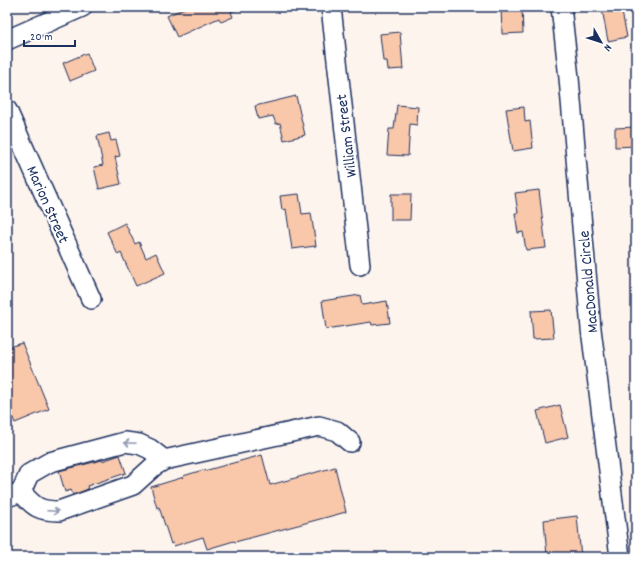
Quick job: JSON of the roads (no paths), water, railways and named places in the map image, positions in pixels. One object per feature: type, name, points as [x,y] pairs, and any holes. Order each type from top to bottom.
[{"type":"street","points":[[7,40],[82,7]]},
{"type":"street","name":"William Street","points":[[331,7],[360,265]]},
{"type":"street","name":"MacDonald Circle","points":[[561,7],[569,78],[591,329],[620,557]]},
{"type":"street","name":"Marion Street","points":[[7,110],[91,299]]},
{"type":"street","points":[[164,460],[144,446],[124,442],[50,462],[29,474],[14,495],[32,505],[48,511],[59,511],[132,485],[154,466],[164,460],[319,426],[337,431],[350,442]]}]
